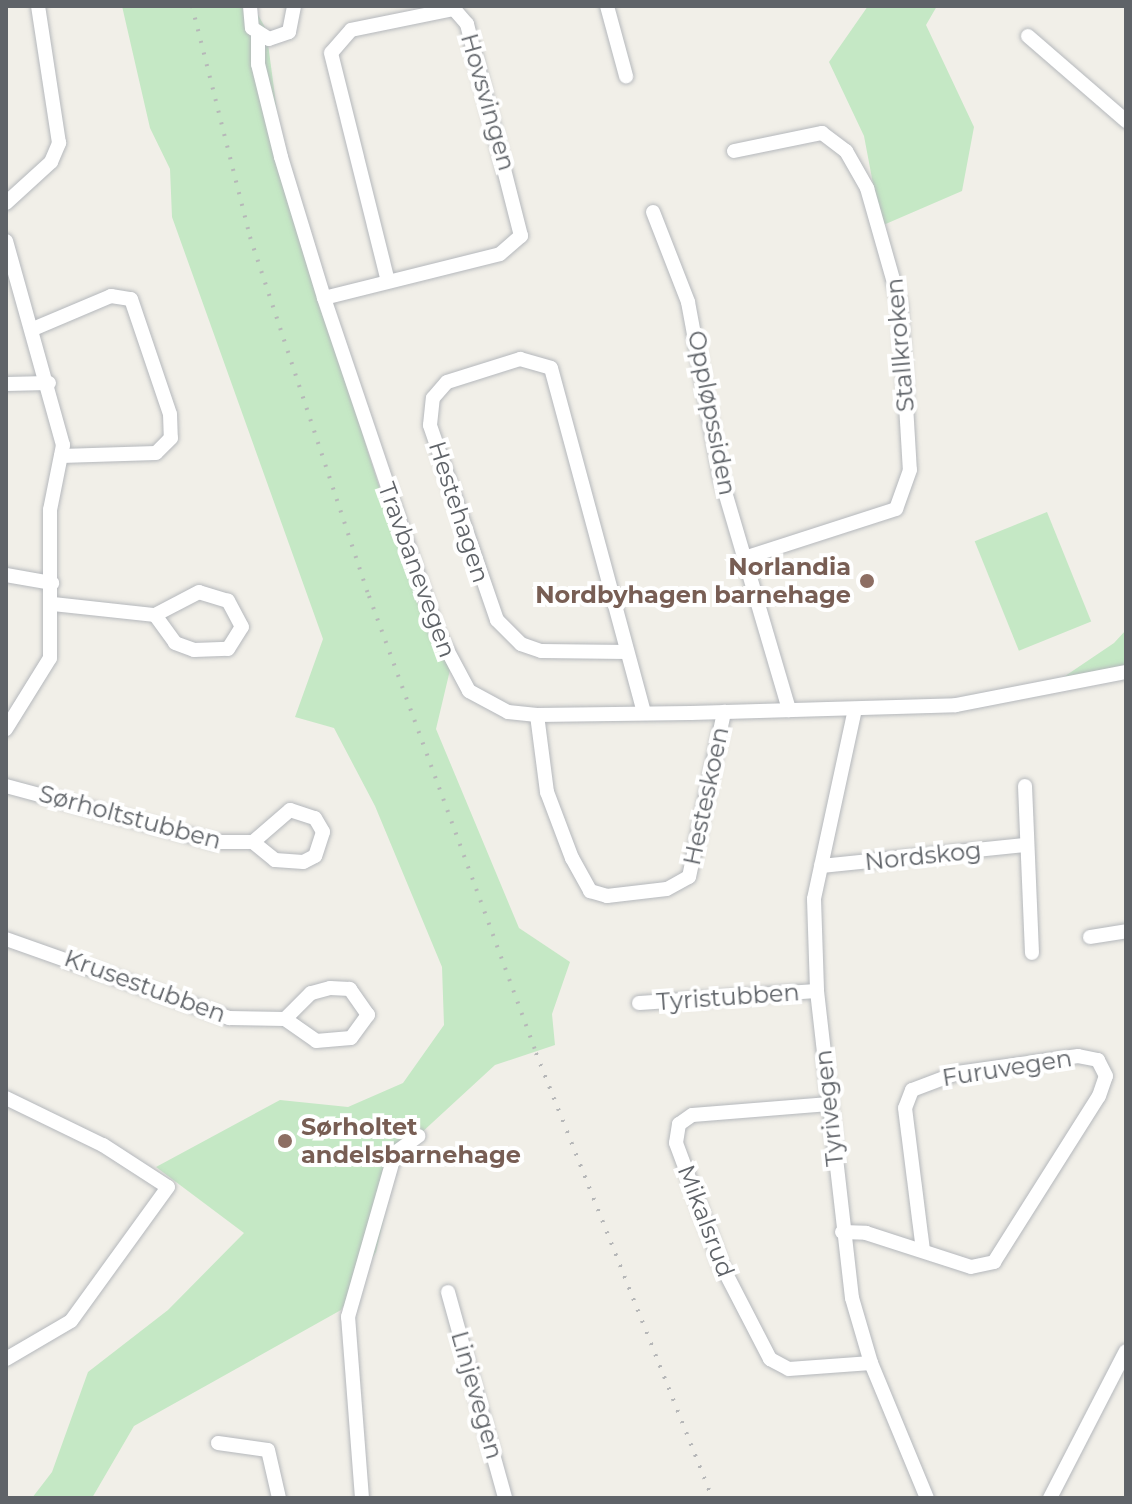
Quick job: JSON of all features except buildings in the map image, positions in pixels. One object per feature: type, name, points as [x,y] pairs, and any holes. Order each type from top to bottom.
[{"type":"street","points":[[6,203],[51,162],[59,143],[38,6]]},
{"type":"street","name":"Travbanevegen","points":[[250,6],[258,35],[258,64],[281,157],[324,298],[448,662],[486,703],[537,715],[855,709],[995,701],[1126,672]]},
{"type":"street","points":[[258,35],[289,32],[294,6]]},
{"type":"street","points":[[607,6],[626,76]]},
{"type":"street","name":"Hovsvingen","points":[[324,298],[500,254],[521,236],[467,24],[454,9],[351,30],[331,53],[388,281]]},
{"type":"street","points":[[1028,36],[1126,121]]},
{"type":"street","name":"Stallkroken","points":[[734,151],[822,133],[841,145],[867,188],[900,304],[910,470],[896,509],[747,557]]},
{"type":"street","name":"Oppløpssiden","points":[[653,212],[688,302],[720,475],[747,557],[789,710]]},
{"type":"street","points":[[6,241],[49,383],[61,456],[50,510],[53,604],[50,658],[6,729]]},
{"type":"street","points":[[33,329],[111,296],[131,299],[170,414],[171,438],[156,453],[61,456]]},
{"type":"street","name":"Hestehagen","points":[[627,652],[541,651],[521,644],[497,620],[430,425],[433,398],[447,382],[520,359],[551,368],[644,713]]},
{"type":"street","points":[[6,384],[49,383]]},
{"type":"street","points":[[6,575],[52,583]]},
{"type":"street","points":[[53,604],[155,615],[199,592],[228,601],[242,627],[228,649],[194,650],[175,643],[155,615]]},
{"type":"street","name":"Tyrivegen","points":[[855,709],[821,866],[813,922],[817,991],[842,1232],[871,1363],[927,1498]]},
{"type":"street","name":"Hesteskoen","points":[[537,715],[547,792],[572,858],[590,891],[607,896],[667,889],[689,877],[724,712]]},
{"type":"street","name":"Sørholtstubben","points":[[6,786],[215,842],[253,842],[275,860],[303,862],[315,856],[323,832],[304,811],[290,810],[253,842]]},
{"type":"street","points":[[1025,786],[1025,845],[1032,953]]},
{"type":"street","name":"Nordskog","points":[[821,866],[1025,845]]},
{"type":"street","points":[[1090,937],[1126,931]]},
{"type":"street","name":"Krusestubben","points":[[6,939],[229,1018],[285,1019]]},
{"type":"street","points":[[330,988],[350,989],[368,1015],[364,1029],[335,1042],[316,1041],[285,1019],[311,993],[330,988]]},
{"type":"street","name":"Tyristubben","points":[[639,1003],[817,991]]},
{"type":"street","name":"Furuvegen","points":[[842,1232],[923,1250],[971,1267],[1004,1253],[1099,1096],[1106,1076],[1098,1060],[1078,1056],[957,1073],[912,1090],[905,1108],[923,1250]]},
{"type":"street","points":[[6,1098],[103,1145],[168,1187],[71,1321],[6,1359]]},
{"type":"street","name":"Mikalsrud","points":[[829,1104],[692,1115],[679,1124],[676,1143],[727,1278],[770,1359],[789,1369],[871,1363]]},
{"type":"street","points":[[362,1498],[348,1317],[395,1153],[418,1136]]},
{"type":"street","name":"Linjevegen","points":[[448,1292],[505,1498]]},
{"type":"street","points":[[1050,1498],[1126,1351]]},
{"type":"street","points":[[218,1443],[268,1450],[279,1498]]},
{"type":"green space","points":[[122,6],[253,6],[266,29],[281,141],[367,449],[417,602],[450,670],[436,729],[519,928],[570,962],[552,1014],[555,1045],[495,1065],[420,1134],[394,1174],[376,1252],[341,1310],[134,1426],[92,1498],[32,1498],[52,1472],[88,1372],[168,1310],[244,1233],[156,1167],[280,1100],[348,1107],[403,1083],[444,1025],[442,967],[375,806],[334,728],[295,717],[323,639],[172,217],[170,169],[150,128]]},
{"type":"green space","points":[[868,6],[937,6],[926,25],[974,127],[962,191],[881,226],[864,136],[829,62]]},
{"type":"green space","points":[[1047,512],[1091,621],[1019,651],[975,541]]},
{"type":"green space","points":[[1126,630],[1126,675],[1040,693],[1114,643]]},
{"type":"railway","points":[[192,6],[250,237],[369,596],[536,1053],[712,1498]]},
{"type":"place","name":"Norlandia Nordbyhagen barnehage","points":[[867,581]]},
{"type":"place","name":"Sørholtet andelsbarnehage","points":[[285,1141]]}]
